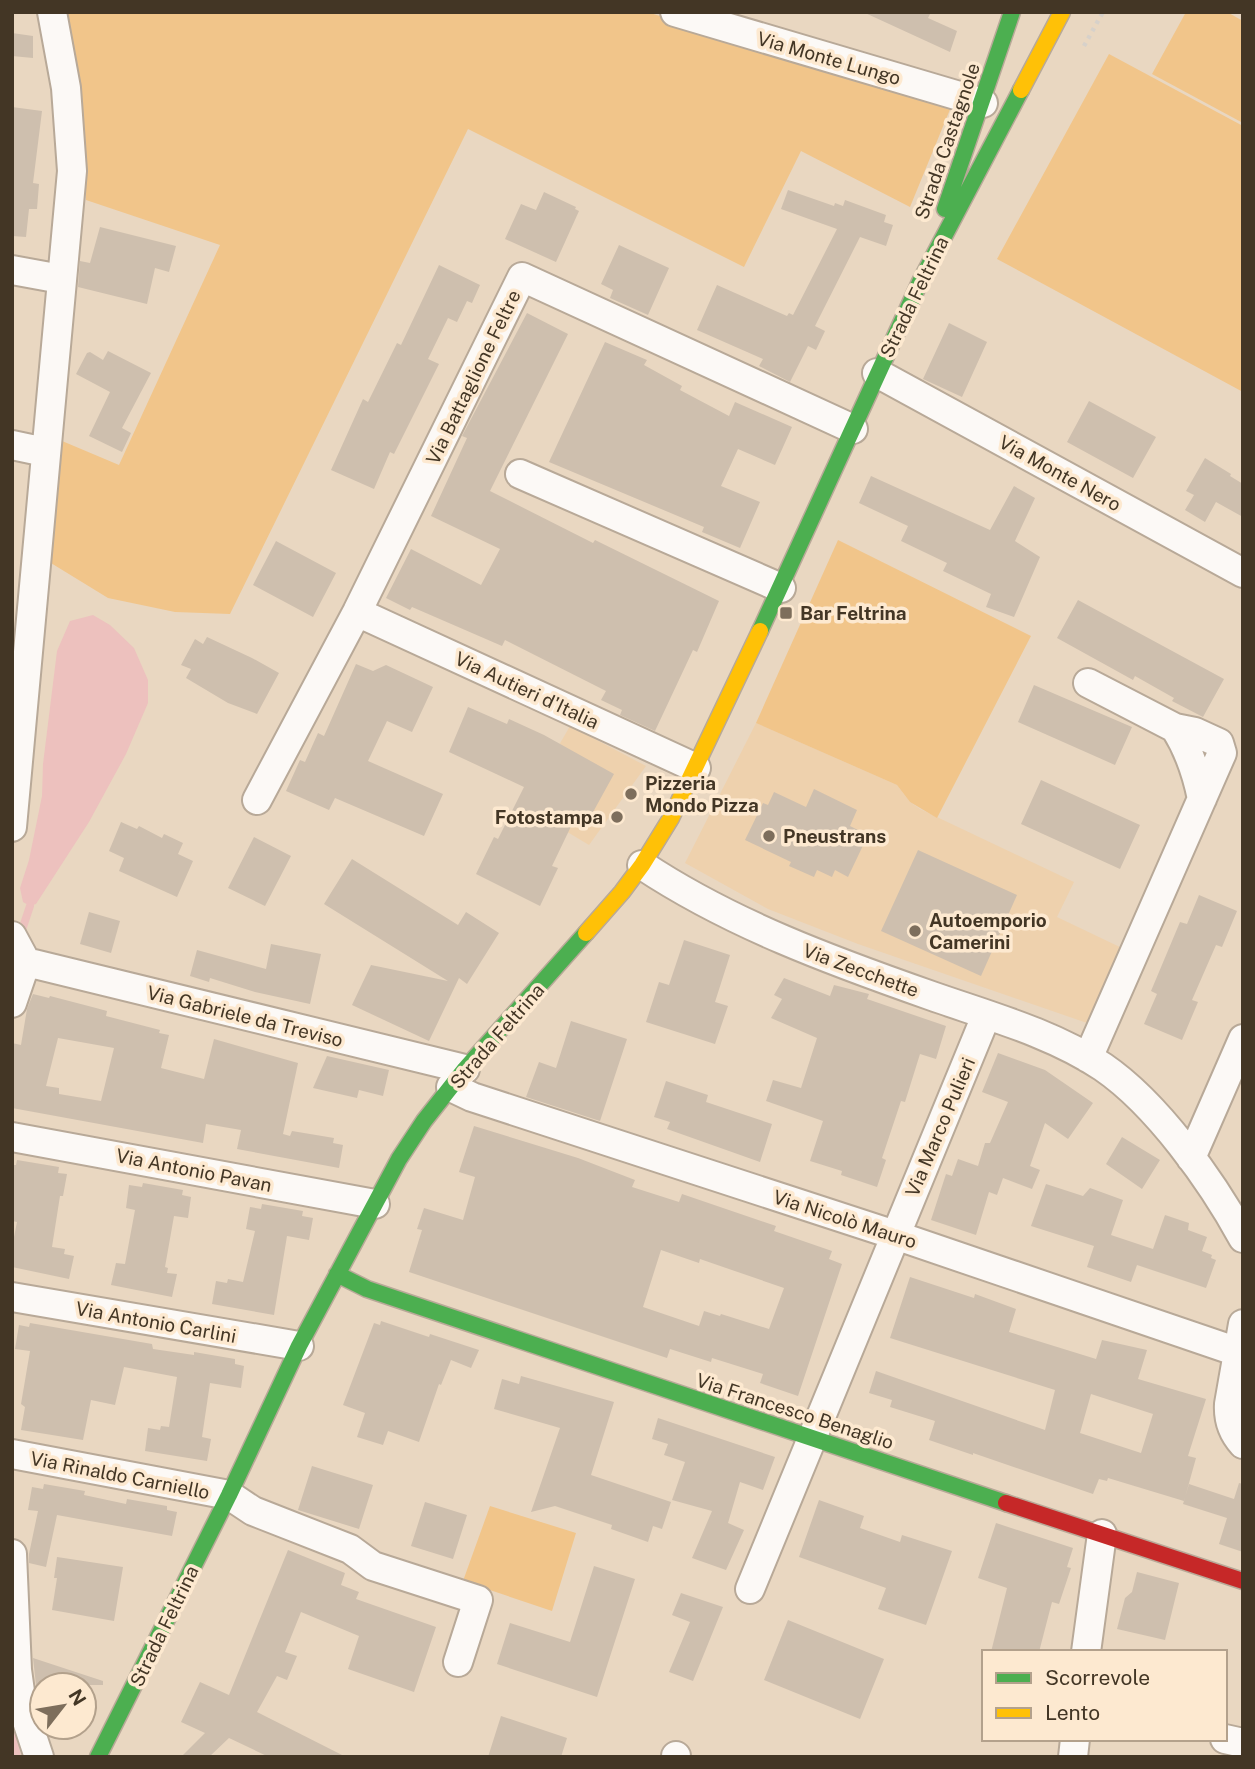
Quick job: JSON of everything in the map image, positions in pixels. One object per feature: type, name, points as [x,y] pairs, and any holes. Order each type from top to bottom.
[{"type":"main road","name":"Strada Castagnole","points":[[920,282],[1012,12]]},
{"type":"main road","name":"Strada Feltrina","points":[[99,1757],[229,1495],[299,1346],[399,1159],[424,1121],[458,1078],[601,918],[642,865],[671,818],[781,588],[920,282],[1062,12]]},
{"type":"main road","name":"Via Francesco Benaglio","points":[[337,1274],[367,1289],[810,1439],[1243,1581]]},
{"type":"street","points":[[12,827],[18,704],[72,172],[66,88],[52,12]]},
{"type":"street","name":"Via Monte Lungo","points":[[675,12],[983,103]]},
{"type":"street","points":[[12,270],[61,279]]},
{"type":"street","name":"Via Battaglione Feltre","points":[[257,800],[357,612],[522,277],[853,429]]},
{"type":"street","name":"Via Monte Nero","points":[[877,373],[1243,573]]},
{"type":"street","points":[[12,445],[45,452]]},
{"type":"street","points":[[520,474],[781,588]]},
{"type":"street","name":"Via Autieri d'Italia","points":[[357,612],[696,768]]},
{"type":"street","points":[[1088,683],[1175,728],[1195,732],[1219,743],[1222,753],[1088,1058]]},
{"type":"street","name":"Via Zecchette","points":[[642,865],[781,940],[1039,1035],[1088,1058],[1123,1083],[1141,1100],[1191,1158],[1243,1238]]},
{"type":"street","points":[[12,1003],[20,951]]},
{"type":"street","name":"Via Gabriele da Treviso","points":[[20,951],[458,1078]]},
{"type":"street","name":"Via Marco Pulieri","points":[[750,1589],[986,1016]]},
{"type":"street","points":[[1191,1158],[1243,1039]]},
{"type":"street","name":"Via Nicolò Mauro","points":[[458,1078],[472,1097],[895,1235],[1238,1352]]},
{"type":"street","name":"Via Antonio Pavan","points":[[12,1137],[375,1204]]},
{"type":"street","name":"Via Antonio Carlini","points":[[12,1297],[299,1346]]},
{"type":"street","points":[[1243,1324],[1228,1417],[1243,1444]]},
{"type":"street","name":"Via Rinaldo Carniello","points":[[12,1454],[229,1495]]},
{"type":"street","points":[[229,1495],[253,1511],[350,1549],[373,1566],[478,1600],[458,1662]]},
{"type":"street","points":[[1086,1650],[1101,1534]]},
{"type":"street","points":[[12,1554],[16,1707],[39,1757]]},
{"type":"shaded area","points":[[64,12],[647,12],[951,107],[910,207],[801,151],[744,267],[468,129],[230,614],[175,612],[108,598],[46,560],[55,438],[119,465],[220,245],[86,200],[79,96]]},
{"type":"shaded area","points":[[1186,12],[1227,12],[1243,21],[1243,123],[1152,74]]},
{"type":"shaded area","points":[[1109,54],[1243,126],[1243,392],[997,259]]},
{"type":"shaded area","points":[[838,540],[1031,636],[937,818],[910,802],[897,785],[756,723]]},
{"type":"shaded area","points":[[93,615],[110,625],[134,648],[148,680],[148,703],[126,754],[89,822],[36,904],[30,906],[23,902],[20,888],[29,860],[42,796],[43,764],[57,651],[70,621]]},
{"type":"shaded area","points":[[756,723],[897,785],[910,802],[920,809],[1074,882],[1057,917],[1124,949],[1092,1018],[1087,1023],[858,944],[768,909],[685,863]]},
{"type":"shaded area","points":[[570,726],[646,766],[589,845],[524,806]]},
{"type":"shaded area","points":[[490,1506],[576,1533],[552,1611],[463,1581]]},
{"type":"building","points":[[863,12],[931,12],[928,18],[957,31],[950,52]]},
{"type":"building","points":[[12,33],[33,36],[33,58],[12,56]]},
{"type":"building","points":[[12,107],[42,111],[33,183],[39,184],[37,209],[29,209],[26,237],[12,236]]},
{"type":"building","points":[[788,190],[834,206],[835,203],[843,206],[845,200],[886,215],[884,222],[893,225],[886,246],[860,237],[815,326],[825,331],[816,350],[808,346],[790,382],[759,366],[763,359],[697,330],[717,285],[787,316],[789,313],[793,315],[837,229],[781,209]]},
{"type":"building","points":[[544,192],[579,211],[556,262],[505,239],[521,204],[536,210]]},
{"type":"building","points":[[100,227],[176,246],[169,272],[155,268],[147,304],[78,287],[80,261],[90,263]]},
{"type":"building","points":[[619,245],[669,268],[648,315],[610,298],[613,290],[601,284]]},
{"type":"building","points":[[439,265],[480,285],[472,303],[467,301],[457,322],[448,318],[428,359],[439,364],[394,454],[390,452],[374,489],[331,470],[363,399],[368,402],[397,343],[401,345]]},
{"type":"building","points":[[527,313],[568,334],[490,491],[593,543],[595,540],[719,601],[697,652],[693,650],[655,731],[620,715],[622,710],[601,700],[606,691],[505,640],[502,646],[386,598],[411,549],[481,585],[500,549],[431,516],[467,438],[462,436]]},
{"type":"building","points":[[949,323],[987,342],[962,397],[923,379]]},
{"type":"building","points":[[605,342],[647,360],[644,365],[682,386],[680,390],[729,416],[735,402],[792,427],[775,465],[738,449],[721,486],[760,502],[740,548],[702,532],[704,527],[549,462]]},
{"type":"building","points":[[108,351],[151,373],[122,428],[131,433],[122,452],[89,436],[110,392],[76,374],[87,353],[90,352],[103,360]]},
{"type":"building","points":[[1089,401],[1156,437],[1133,478],[1067,442]]},
{"type":"building","points":[[1205,458],[1243,484],[1243,517],[1216,502],[1205,522],[1185,510],[1194,495],[1186,491]]},
{"type":"building","points":[[871,476],[990,530],[1014,486],[1035,498],[1015,541],[1040,557],[1014,617],[986,607],[991,594],[943,571],[947,563],[901,541],[908,526],[859,503]]},
{"type":"building","points":[[276,541],[336,573],[313,617],[253,585]]},
{"type":"building","points":[[1078,600],[1224,679],[1203,717],[1172,701],[1174,698],[1135,676],[1133,680],[1057,638]]},
{"type":"building","points":[[207,637],[279,673],[257,714],[228,703],[186,678],[191,669],[181,665],[195,639],[203,644]]},
{"type":"building","points":[[356,664],[373,671],[386,665],[433,687],[412,732],[387,721],[368,761],[443,794],[424,836],[335,798],[329,810],[286,791],[300,760],[305,762],[318,733],[324,736]]},
{"type":"building","points":[[1034,685],[1132,727],[1115,765],[1018,722]]},
{"type":"building","points":[[468,707],[507,724],[509,719],[544,735],[614,774],[587,823],[576,816],[552,866],[558,868],[540,906],[476,874],[494,837],[498,839],[524,787],[449,752]]},
{"type":"building","points":[[1041,780],[1140,825],[1120,869],[1021,824]]},
{"type":"building","points":[[814,789],[857,810],[850,826],[868,835],[848,877],[835,870],[832,877],[817,870],[814,877],[789,866],[791,862],[745,840],[763,803],[768,805],[774,792],[806,807]]},
{"type":"building","points":[[121,822],[137,829],[139,826],[162,838],[164,834],[183,843],[178,854],[193,861],[177,897],[119,871],[124,858],[109,851]]},
{"type":"building","points":[[254,837],[291,856],[265,906],[228,888]]},
{"type":"building","points":[[918,850],[1017,895],[981,976],[881,931]]},
{"type":"building","points":[[352,859],[458,925],[466,912],[499,933],[467,984],[459,978],[429,1041],[352,1005],[371,965],[448,981],[324,904]]},
{"type":"building","points":[[1199,895],[1237,911],[1222,947],[1216,945],[1192,1000],[1198,1002],[1182,1040],[1144,1024],[1157,994],[1151,991],[1180,922],[1187,924]]},
{"type":"building","points":[[89,912],[120,921],[111,953],[80,944]]},
{"type":"building","points":[[684,940],[730,955],[715,1002],[728,1006],[715,1044],[646,1022],[659,982],[669,985]]},
{"type":"building","points":[[271,944],[321,954],[310,1004],[255,992],[210,978],[209,982],[190,976],[197,950],[266,969]]},
{"type":"building","points":[[784,978],[830,996],[834,985],[869,994],[867,999],[946,1026],[936,1059],[920,1054],[905,1102],[901,1101],[882,1158],[886,1160],[877,1187],[841,1175],[842,1171],[810,1161],[823,1121],[766,1101],[773,1080],[801,1088],[817,1038],[771,1018],[782,999],[774,995]]},
{"type":"building","points":[[33,994],[49,998],[50,996],[107,1011],[106,1016],[160,1030],[159,1033],[169,1035],[161,1068],[204,1079],[214,1039],[298,1063],[283,1134],[290,1136],[292,1131],[334,1138],[333,1143],[343,1145],[339,1168],[237,1149],[241,1130],[206,1124],[203,1143],[12,1108],[12,1043],[21,1045],[27,1009]],"holes":[[[58,1038],[114,1048],[101,1101],[59,1094],[59,1088],[46,1086]]]},
{"type":"building","points":[[571,1021],[627,1039],[600,1121],[526,1097],[539,1062],[556,1068]]},
{"type":"building","points":[[998,1053],[1045,1070],[1093,1103],[1068,1139],[1045,1123],[1030,1166],[1040,1170],[1032,1189],[1003,1178],[997,1195],[989,1192],[976,1235],[931,1220],[946,1174],[952,1176],[958,1159],[978,1166],[985,1143],[990,1143],[1008,1102],[982,1092]]},
{"type":"building","points":[[327,1056],[389,1070],[383,1096],[359,1090],[357,1098],[313,1088]]},
{"type":"building","points":[[666,1081],[708,1095],[706,1102],[772,1124],[760,1162],[667,1129],[670,1122],[654,1117]]},
{"type":"building","points":[[474,1126],[578,1158],[635,1180],[632,1187],[679,1202],[682,1194],[776,1226],[774,1231],[832,1251],[829,1259],[842,1264],[798,1396],[760,1383],[763,1374],[712,1358],[711,1362],[670,1349],[667,1358],[409,1272],[422,1230],[417,1229],[424,1208],[463,1220],[475,1177],[459,1172]],"holes":[[[661,1250],[699,1263],[700,1259],[784,1288],[769,1329],[704,1311],[699,1326],[643,1307]]]},
{"type":"building","points":[[1122,1137],[1160,1160],[1142,1189],[1106,1164]]},
{"type":"building","points":[[17,1160],[59,1167],[58,1173],[67,1174],[63,1196],[60,1196],[52,1247],[65,1249],[64,1254],[74,1256],[69,1279],[12,1267],[12,1247],[17,1222],[12,1221],[12,1165],[16,1165]]},
{"type":"building","points":[[143,1183],[183,1190],[182,1195],[191,1197],[188,1218],[174,1216],[165,1267],[168,1268],[167,1273],[177,1274],[172,1297],[111,1285],[116,1263],[125,1264],[135,1210],[126,1208],[129,1185],[142,1187]]},
{"type":"building","points":[[1046,1184],[1083,1196],[1090,1188],[1123,1200],[1111,1235],[1153,1249],[1165,1215],[1189,1223],[1188,1230],[1207,1237],[1202,1251],[1216,1260],[1206,1288],[1137,1265],[1131,1282],[1087,1267],[1094,1246],[1031,1226]]},
{"type":"building","points":[[262,1204],[303,1211],[302,1216],[313,1218],[309,1240],[287,1236],[274,1315],[212,1304],[216,1281],[227,1283],[228,1279],[243,1282],[255,1231],[246,1229],[250,1207],[261,1209]]},
{"type":"building","points":[[910,1277],[974,1298],[975,1294],[1016,1309],[1009,1332],[1096,1359],[1102,1340],[1147,1350],[1138,1379],[1206,1399],[1188,1456],[1196,1458],[1184,1501],[1108,1478],[1107,1481],[1099,1479],[1093,1494],[929,1440],[935,1421],[890,1407],[892,1400],[869,1393],[876,1371],[1045,1430],[1055,1390],[890,1338]],"holes":[[[1091,1394],[1153,1414],[1141,1453],[1080,1433]]]},
{"type":"building","points":[[381,1321],[479,1350],[471,1368],[451,1360],[441,1385],[439,1384],[419,1442],[388,1431],[383,1445],[357,1437],[365,1413],[343,1405],[374,1323],[380,1325]]},
{"type":"building","points":[[30,1323],[152,1344],[153,1349],[235,1359],[235,1364],[244,1366],[241,1388],[210,1383],[202,1437],[211,1439],[207,1461],[145,1451],[148,1428],[160,1430],[161,1426],[169,1427],[177,1377],[124,1367],[115,1405],[91,1400],[83,1440],[21,1430],[25,1407],[21,1404],[30,1351],[15,1349],[19,1325],[29,1327]]},
{"type":"building","points":[[521,1376],[614,1402],[591,1475],[671,1502],[662,1529],[653,1526],[648,1542],[611,1529],[612,1525],[555,1506],[531,1512],[560,1428],[494,1409],[502,1379],[519,1384]]},
{"type":"building","points":[[658,1418],[775,1457],[763,1490],[740,1482],[728,1523],[744,1530],[726,1570],[692,1558],[712,1511],[672,1500],[685,1462],[664,1455],[668,1444],[652,1439]]},
{"type":"building","points":[[312,1466],[373,1485],[359,1529],[298,1510]]},
{"type":"building","points":[[1239,1483],[1243,1484],[1243,1552],[1219,1544],[1227,1518],[1183,1504],[1189,1484],[1234,1499]]},
{"type":"building","points":[[44,1484],[85,1491],[84,1495],[126,1504],[127,1499],[167,1506],[167,1510],[177,1512],[172,1536],[57,1515],[46,1567],[29,1563],[38,1511],[28,1510],[32,1487],[43,1489]]},
{"type":"building","points":[[819,1500],[864,1516],[860,1528],[900,1542],[902,1535],[952,1551],[926,1625],[878,1609],[886,1588],[799,1557]]},
{"type":"building","points":[[425,1502],[467,1515],[453,1559],[411,1546]]},
{"type":"building","points":[[996,1523],[1073,1548],[1067,1567],[1071,1568],[1059,1604],[1052,1602],[1040,1650],[992,1650],[1007,1588],[978,1578]]},
{"type":"building","points":[[288,1550],[345,1573],[341,1585],[359,1592],[356,1599],[436,1627],[414,1692],[348,1669],[359,1636],[301,1612],[285,1652],[297,1656],[287,1680],[277,1676],[257,1712],[346,1757],[269,1757],[229,1738],[209,1757],[181,1757],[205,1733],[181,1722],[200,1682],[229,1695]]},
{"type":"building","points":[[57,1557],[123,1567],[114,1621],[52,1610]]},
{"type":"building","points":[[594,1566],[635,1579],[597,1697],[497,1664],[510,1623],[570,1642]]},
{"type":"building","points":[[1137,1572],[1179,1583],[1165,1640],[1117,1629],[1125,1598],[1132,1592]]},
{"type":"building","points":[[681,1593],[723,1607],[693,1681],[669,1672],[690,1622],[672,1615]]},
{"type":"building","points":[[788,1620],[884,1659],[860,1719],[764,1680]]},
{"type":"building","points":[[33,1658],[73,1671],[34,1671]]},
{"type":"building","points":[[501,1716],[567,1738],[561,1757],[488,1757]]},
{"type":"waterway","points":[[20,936],[30,906]]},
{"type":"waterway","points":[[12,1730],[17,1757]]},
{"type":"traffic: fast","points":[[945,209],[1012,12]]},
{"type":"traffic: fast","points":[[760,631],[920,282],[1021,90]]},
{"type":"traffic: fast","points":[[98,1757],[229,1495],[299,1346],[399,1159],[424,1121],[465,1069],[586,933]]},
{"type":"traffic: fast","points":[[337,1274],[367,1289],[1006,1503]]},
{"type":"traffic: slow","points":[[1021,90],[1062,12]]},
{"type":"traffic: slow","points":[[586,933],[642,865],[671,818],[760,631]]},
{"type":"traffic: jam","points":[[1006,1503],[1243,1581]]},
{"type":"place","name":"Bar Feltrina","points":[[786,613]]},
{"type":"place","name":"Pizzeria Mondo Pizza","points":[[631,794]]},
{"type":"place","name":"Fotostampa","points":[[617,817]]},
{"type":"place","name":"Pneustrans","points":[[769,836]]},
{"type":"place","name":"Autoemporio Camerini","points":[[915,931]]}]
